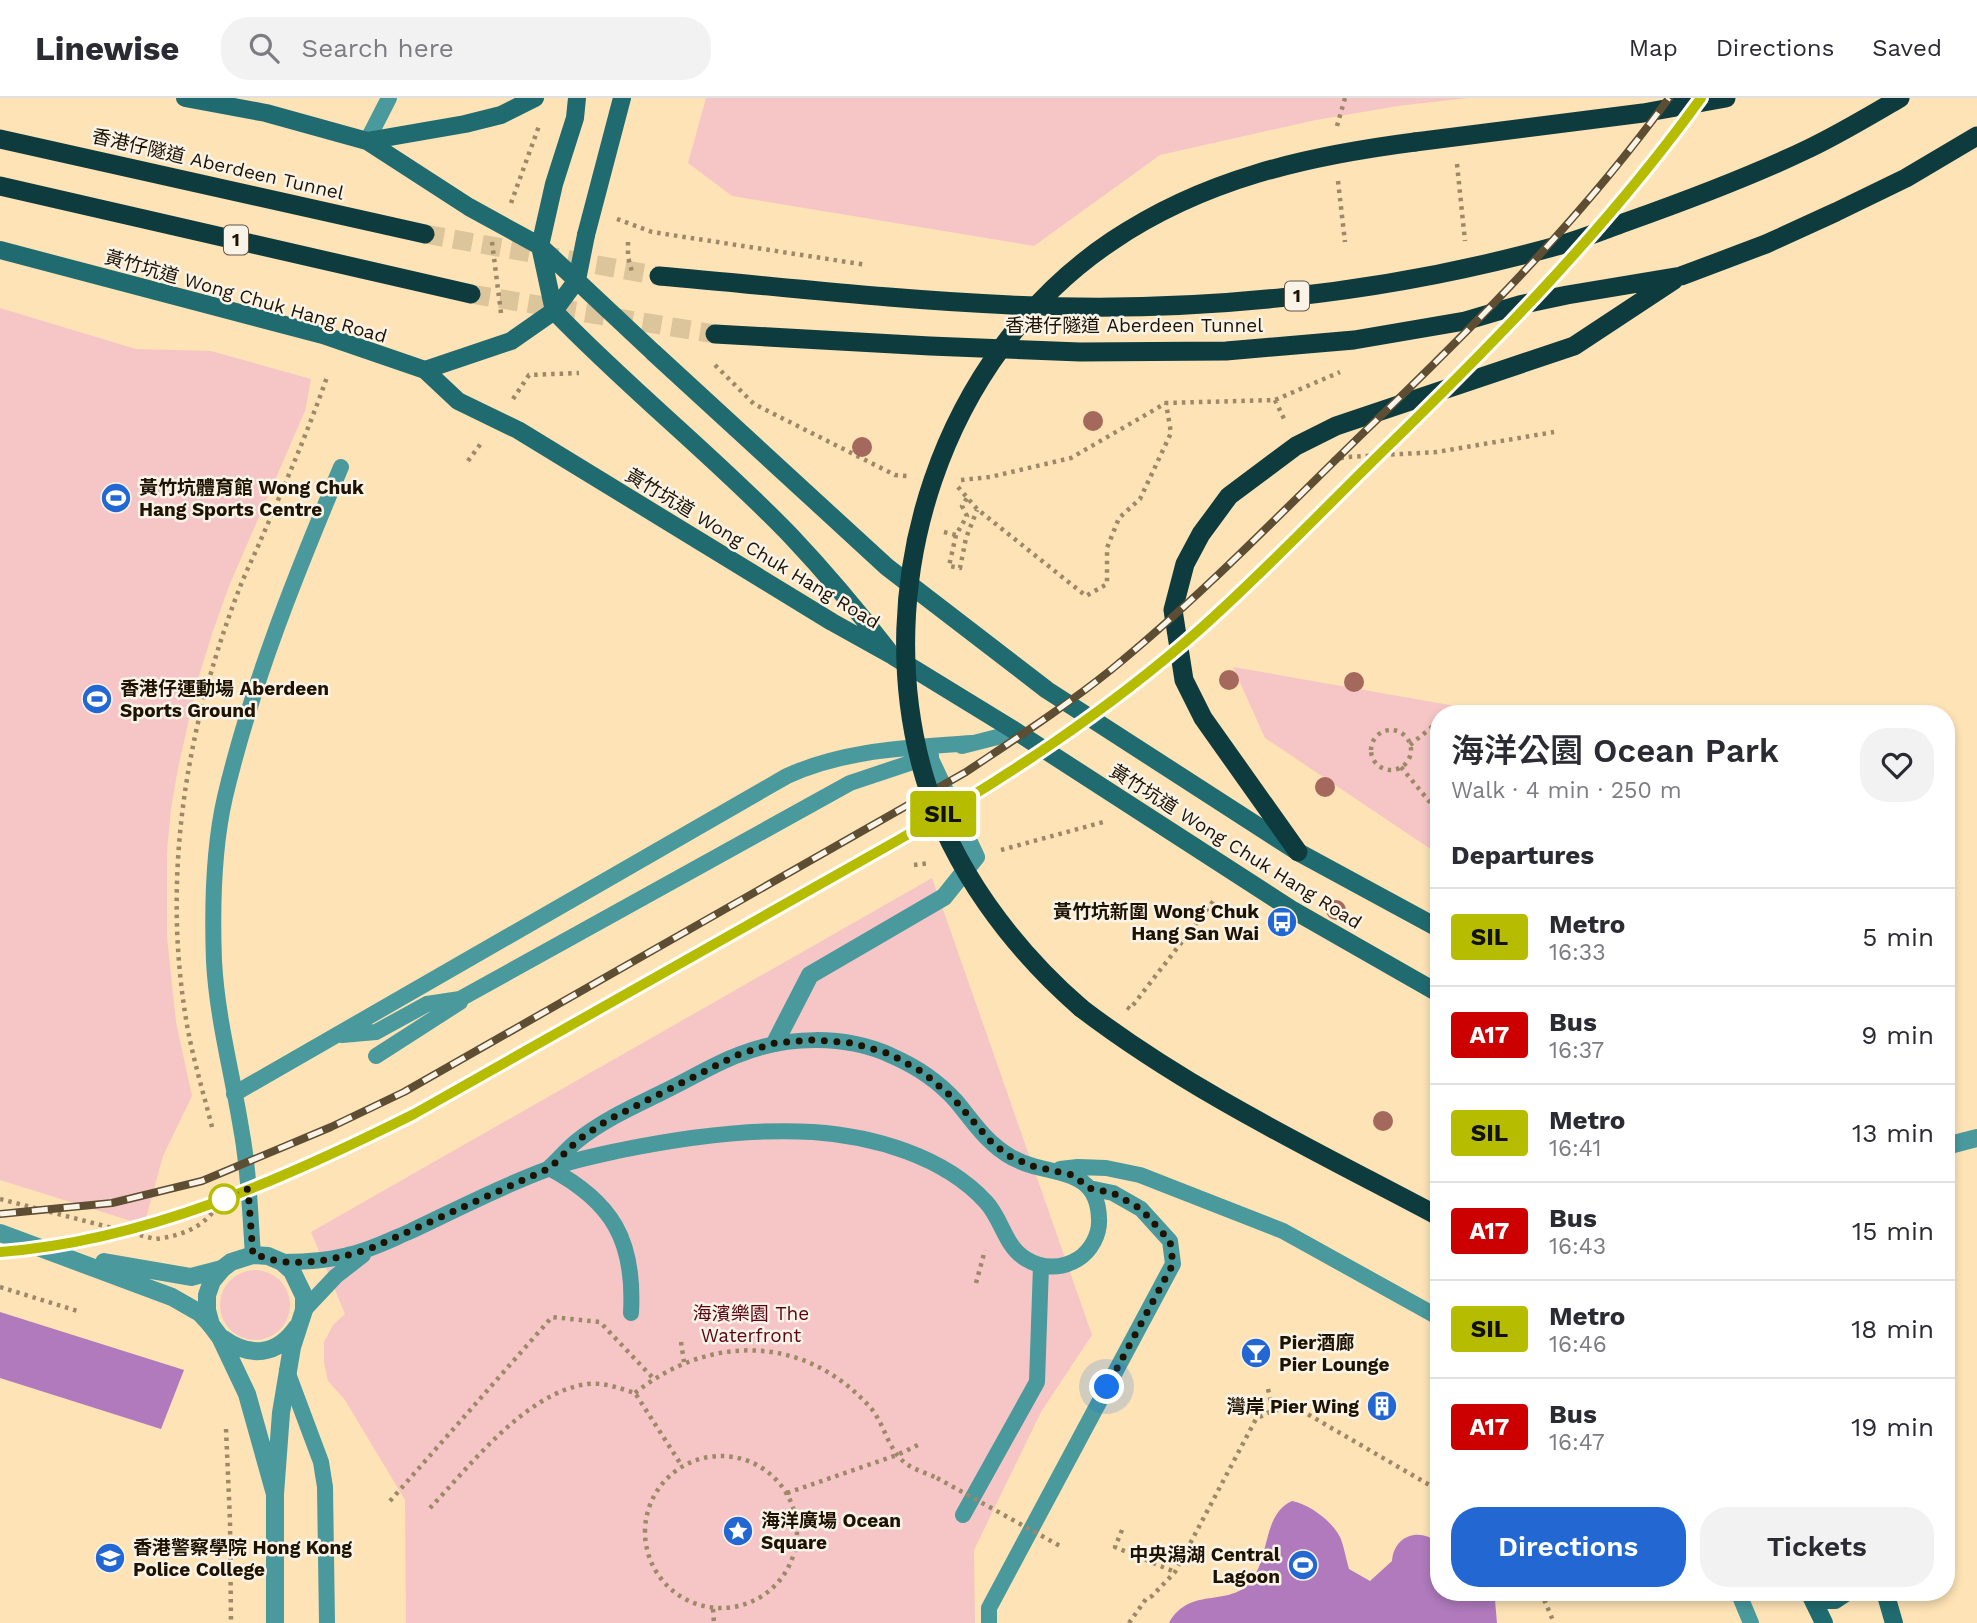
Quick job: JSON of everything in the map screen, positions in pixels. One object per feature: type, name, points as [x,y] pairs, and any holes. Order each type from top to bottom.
[{"type":"highway","points":[[1430,1212],[1205,1092],[1124,1041],[1081,1008],[1039,969],[993,912],[941,821],[925,779],[909,694],[906,630],[915,543],[934,475],[968,400],[1003,347],[1058,284],[1110,242],[1177,203],[1245,176],[1322,157],[1415,142],[1643,113],[1726,98]]},
{"type":"highway","name":"香港仔隧道 Aberdeen Tunnel","points":[[659,276],[1026,306],[1224,302],[1395,283],[1470,268],[1556,246],[1676,204],[1725,186],[1813,147],[1900,98]]},
{"type":"highway","name":"香港仔隧道 Aberdeen Tunnel","points":[[715,334],[1080,352],[1226,351],[1354,340],[1465,321],[1519,305],[1567,295],[1681,276],[1766,244],[1836,212],[1906,178],[1977,136]]},
{"type":"highway","name":"香港仔隧道 Aberdeen Tunnel","points":[[0,139],[425,234]]},
{"type":"highway","name":"1","points":[[0,186],[471,293]]},
{"type":"highway","points":[[1298,852],[1209,729],[1184,680],[1173,610],[1185,564],[1202,534],[1229,496],[1296,446],[1336,426],[1574,346],[1681,276]]},
{"type":"main road","name":"黃竹坑道 Wong Chuk Hang Road","points":[[185,98],[266,113],[367,141],[540,246],[887,567],[1047,690],[1298,852],[1430,924]]},
{"type":"main road","points":[[367,141],[501,115],[535,98]]},
{"type":"main road","points":[[577,98],[575,118],[554,184],[540,246],[554,311],[790,535],[848,598],[893,656]]},
{"type":"main road","points":[[425,370],[511,341],[554,311],[578,281],[586,235],[622,98]]},
{"type":"main road","name":"黃竹坑道 Wong Chuk Hang Road","points":[[0,250],[323,335],[425,370],[458,401],[518,430],[832,622],[893,656],[1017,732],[1291,909],[1430,988]]},
{"type":"main road","points":[[1813,1601],[1824,1623]]},
{"type":"main road","points":[[1888,1601],[1894,1623]]},
{"type":"street","points":[[775,1043],[810,975],[944,897],[976,857],[929,757]]},
{"type":"street","points":[[1955,1144],[1977,1139]]},
{"type":"street","points":[[0,1233],[187,1304],[233,1346],[247,1351],[263,1351],[278,1346],[290,1337],[302,1317]]},
{"type":"street","points":[[59,1254],[176,1276],[191,1277],[222,1269]]},
{"type":"street","points":[[275,1494],[247,1394],[207,1310],[207,1295],[212,1281],[222,1269],[231,1262],[253,1255],[268,1256],[282,1262],[300,1283],[304,1296],[302,1317],[287,1371],[281,1413],[275,1494],[275,1623]]},
{"type":"lane","points":[[367,141],[389,98]]},
{"type":"lane","points":[[253,1255],[245,1148],[219,1017],[214,962],[213,908],[216,866],[225,799],[257,685],[291,587],[341,467]]},
{"type":"lane","points":[[336,1035],[376,1032],[427,1004],[460,999],[850,783],[972,743],[1017,732]]},
{"type":"lane","points":[[234,1094],[787,776],[811,765],[859,752],[972,743]]},
{"type":"lane","points":[[376,1056],[498,978]]},
{"type":"lane","points":[[282,1262],[328,1260],[374,1247],[550,1168],[594,1156],[684,1139],[775,1133],[846,1135],[914,1155],[946,1170],[985,1201],[995,1213],[1009,1242],[1022,1258],[1041,1266],[1061,1267],[1079,1259],[1093,1244],[1100,1225],[1098,1205],[1089,1188],[1073,1175],[1032,1166],[1011,1157],[993,1144],[944,1090],[924,1073],[890,1054],[852,1043],[813,1040],[775,1043],[737,1055],[608,1120],[578,1140],[550,1168]]},
{"type":"lane","points":[[550,1168],[576,1183],[599,1202],[616,1226],[628,1254],[633,1283],[631,1313]]},
{"type":"lane","points":[[1054,1170],[1106,1168],[1140,1175],[1283,1231],[1430,1313]]},
{"type":"lane","points":[[989,1623],[989,1608],[1173,1264],[1170,1241],[1141,1209],[1113,1193],[1089,1188]]},
{"type":"lane","points":[[302,1317],[336,1276],[374,1247]]},
{"type":"lane","points":[[964,1515],[1037,1382],[1041,1266]]},
{"type":"lane","points":[[287,1371],[321,1462],[325,1487],[327,1623]]},
{"type":"lane","points":[[1742,1601],[1751,1623]]},
{"type":"path","points":[[509,208],[539,125]]},
{"type":"path","points":[[1458,169],[1465,241]]},
{"type":"path","points":[[1335,176],[1345,174]]},
{"type":"path","points":[[1342,208],[1345,242]]},
{"type":"path","points":[[627,223],[652,232],[867,265]]},
{"type":"path","points":[[492,242],[501,313]]},
{"type":"path","points":[[628,242],[632,272]]},
{"type":"path","points":[[715,365],[754,404],[895,475],[918,477]]},
{"type":"path","points":[[511,403],[529,375],[581,372]]},
{"type":"path","points":[[1166,403],[1171,433],[1140,499],[1119,519],[1107,548],[1107,584],[1086,596],[977,509],[953,480],[990,477],[1071,458],[1166,403],[1275,400],[1340,372]]},
{"type":"path","points":[[314,415],[327,377]]},
{"type":"path","points":[[1275,400],[1290,433]]},
{"type":"path","points":[[1326,462],[1347,457],[1437,452],[1554,432]]},
{"type":"path","points":[[468,461],[487,435]]},
{"type":"path","points":[[954,495],[962,470]]},
{"type":"path","points":[[967,498],[962,506],[967,516],[956,535],[949,566],[960,568],[966,538],[977,509]]},
{"type":"path","points":[[941,545],[947,520]]},
{"type":"path","points":[[943,532],[956,535]]},
{"type":"path","points":[[1410,745],[1430,729]]},
{"type":"path","points":[[1391,731],[1403,735],[1410,745],[1410,758],[1401,767],[1389,770],[1377,764],[1371,753],[1379,735],[1391,731]]},
{"type":"path","points":[[1401,767],[1430,802]]},
{"type":"path","points":[[976,857],[1114,819]]},
{"type":"path","points":[[1137,1000],[1215,899]]},
{"type":"path","points":[[0,1199],[155,1239],[175,1237],[193,1230],[208,1218],[219,1202]]},
{"type":"path","points":[[0,1287],[81,1312]]},
{"type":"path","points":[[390,1501],[552,1317],[600,1322],[653,1378]]},
{"type":"path","points":[[681,1342],[684,1362]]},
{"type":"path","points":[[635,1393],[653,1378],[684,1362],[716,1352],[751,1350],[785,1354],[818,1366],[847,1385],[872,1409],[897,1455],[907,1464],[1060,1546]]},
{"type":"path","points":[[430,1508],[500,1434],[521,1416],[565,1390],[587,1384],[608,1385],[635,1393],[682,1466]]},
{"type":"path","points":[[1268,1389],[1273,1410]]},
{"type":"path","points":[[1129,1623],[1146,1599],[1174,1572],[1256,1419],[1273,1410],[1304,1412],[1430,1485]]},
{"type":"path","points":[[226,1429],[231,1623]]},
{"type":"path","points":[[787,1493],[897,1455],[920,1444]]},
{"type":"path","points":[[728,1456],[751,1462],[772,1475],[787,1493],[796,1516],[797,1539],[792,1563],[778,1583],[760,1598],[738,1607],[713,1609],[690,1602],[670,1590],[654,1571],[646,1549],[644,1525],[650,1502],[663,1481],[682,1466],[704,1458],[728,1456]]},
{"type":"path","points":[[1122,1530],[1115,1547],[1174,1572]]},
{"type":"path","points":[[1544,1601],[1553,1623]]},
{"type":"path","points":[[713,1609],[714,1623]]},
{"type":"green space","points":[[706,98],[1468,98],[1398,106],[1316,120],[1160,155],[1034,246],[732,196],[688,163]]},
{"type":"green space","name":"香港仔運動場 Aberdeen Sports Ground","points":[[0,308],[136,349],[211,351],[311,379],[305,411],[229,586],[213,631],[199,676],[178,768],[167,852],[167,937],[176,1022],[192,1096],[163,1156],[144,1225],[0,1180]]},
{"type":"green space","points":[[1233,667],[1450,705],[1430,705],[1430,849],[1265,738]]},
{"type":"green space","name":"海濱樂園 The Waterfront","points":[[932,878],[1092,1335],[1041,1412],[974,1550],[975,1623],[406,1623],[405,1500],[345,1400],[328,1381],[324,1363],[324,1342],[333,1325],[345,1314],[311,1232]]},
{"type":"green space","points":[[255,1270],[274,1276],[284,1286],[290,1305],[284,1324],[274,1334],[255,1340],[236,1334],[226,1324],[220,1305],[226,1286],[236,1276]]},
{"type":"shaded area","points":[[0,1312],[184,1370],[161,1429],[0,1378]]},
{"type":"shaded area","name":"中央潟湖 Central Lagoon","points":[[1292,1501],[1313,1509],[1326,1519],[1341,1541],[1349,1569],[1370,1581],[1392,1561],[1394,1552],[1403,1540],[1416,1535],[1430,1538],[1430,1601],[1495,1601],[1497,1623],[1169,1623],[1178,1611],[1188,1604],[1233,1594],[1252,1580],[1262,1559],[1271,1525],[1283,1507]]},
{"type":"tunnel","points":[[425,234],[659,276]]},
{"type":"tunnel","points":[[471,294],[715,334]]},
{"type":"railway","points":[[0,1214],[112,1203],[202,1181],[331,1127],[404,1092],[966,772],[1059,709],[1112,669],[1238,556],[1522,274],[1598,188],[1669,98]]},
{"type":"railway","points":[[0,1252],[54,1246],[161,1221],[265,1183],[365,1138],[414,1114],[900,839],[1054,742],[1128,689],[1206,624],[1423,412],[1507,327],[1588,239],[1701,98]]},
{"type":"metro line","name":"SIL","points":[[0,1252],[22,1251],[123,1232],[213,1204],[343,1150],[414,1114],[900,839],[979,793],[1053,745],[1199,630],[1410,425],[1525,309],[1590,238],[1667,145],[1701,98]]},
{"type":"place","name":"黃竹坑體育館 Wong Chuk Hang Sports Centre","points":[[116,498]]},
{"type":"place","name":"香港仔運動場 Aberdeen Sports Ground","points":[[97,699]]},
{"type":"place","name":"黃竹坑新圍 Wong Chuk Hang San Wai","points":[[1282,922]]},
{"type":"place","name":"Pier酒廊 Pier Lounge","points":[[1256,1353]]},
{"type":"place","name":"灣岸 Pier Wing","points":[[1382,1406]]},
{"type":"place","name":"海洋廣場 Ocean Square","points":[[738,1531]]},
{"type":"place","name":"香港警察學院 Hong Kong Police College","points":[[110,1558]]},
{"type":"place","name":"中央潟湖 Central Lagoon","points":[[1303,1565]]},
{"type":"route","points":[[224,1199],[248,1189],[253,1255],[268,1256],[282,1262],[305,1262],[352,1255],[550,1168],[578,1140],[608,1120],[737,1055],[775,1043],[813,1040],[852,1043],[890,1054],[924,1073],[953,1098],[993,1144],[1011,1157],[1032,1166],[1073,1175],[1089,1188],[1113,1193],[1141,1209],[1170,1241],[1173,1264],[1107,1387]]}]
